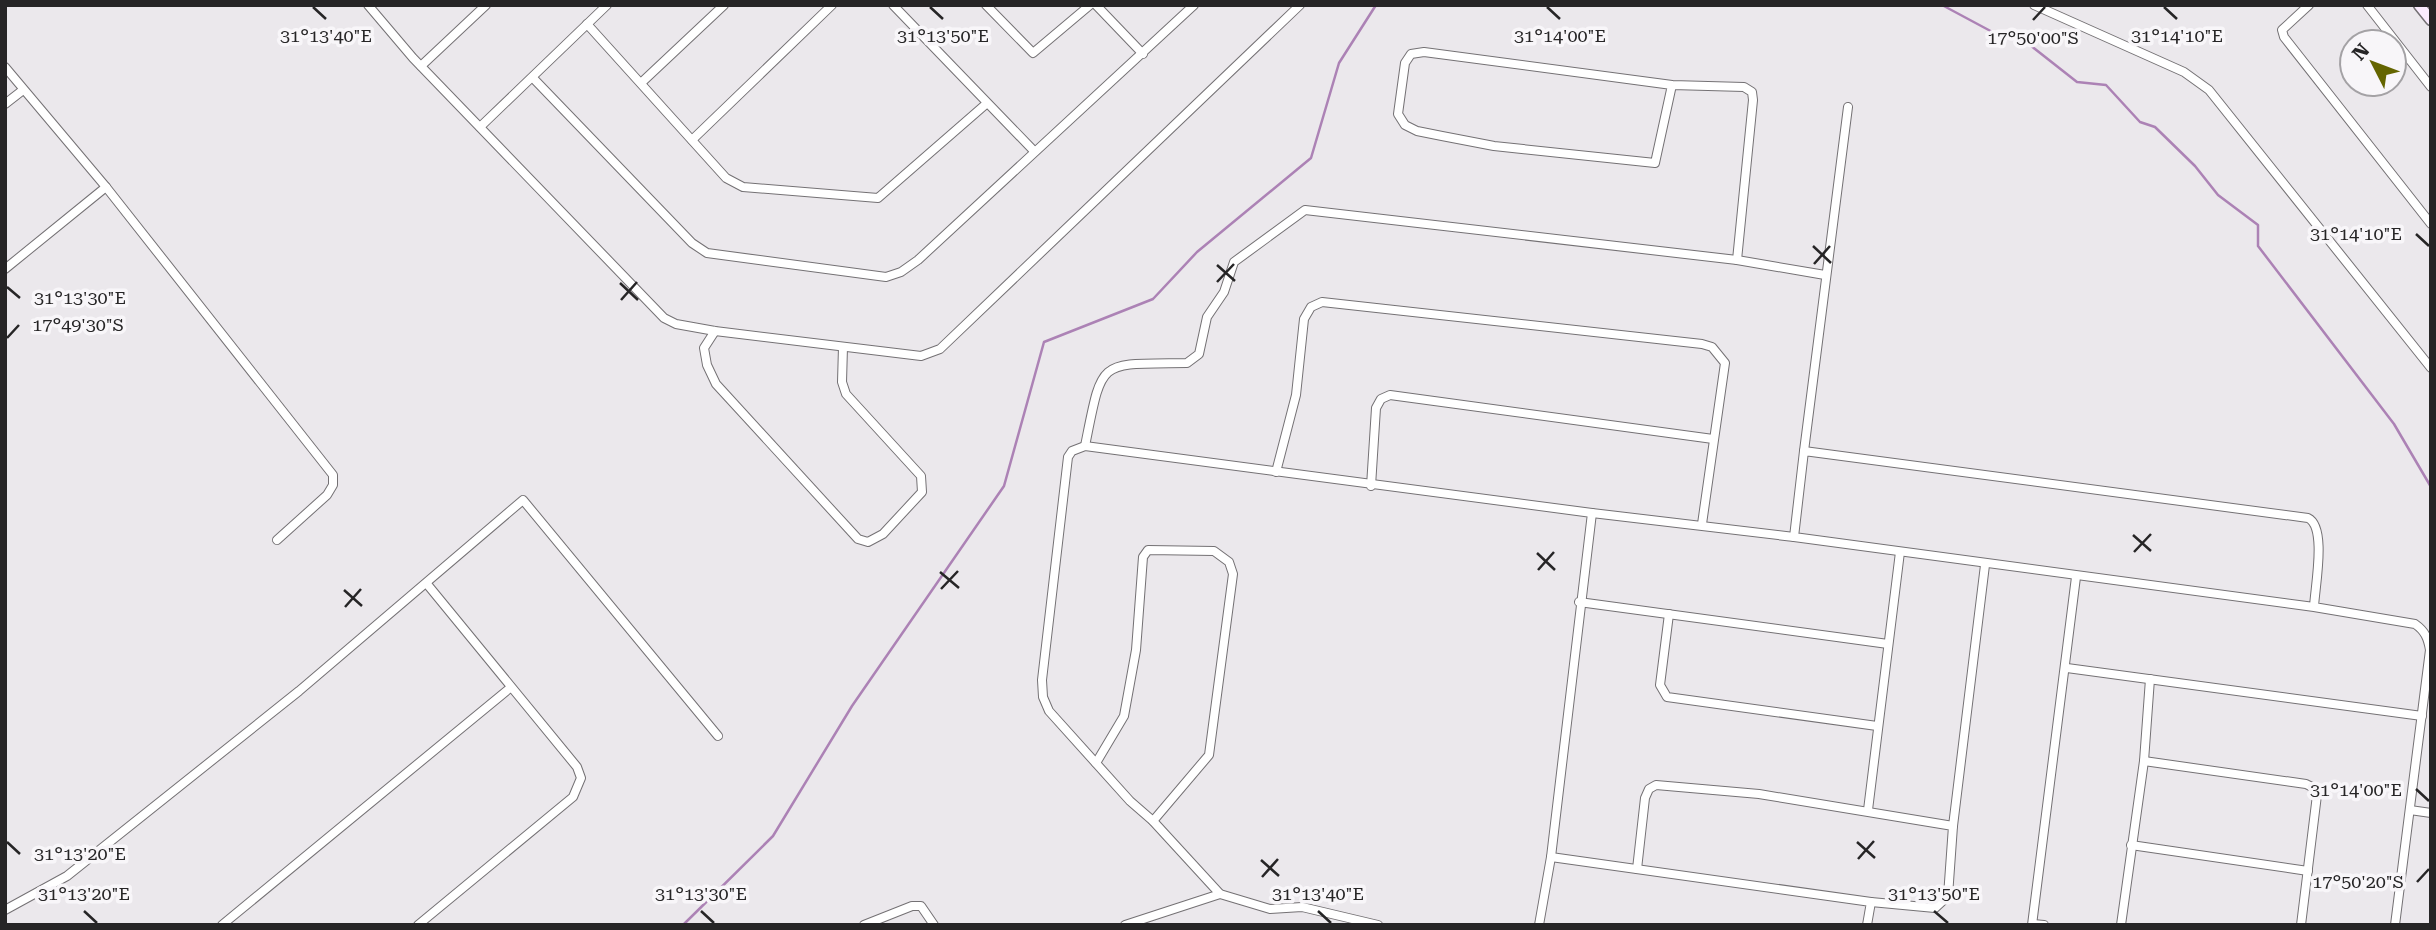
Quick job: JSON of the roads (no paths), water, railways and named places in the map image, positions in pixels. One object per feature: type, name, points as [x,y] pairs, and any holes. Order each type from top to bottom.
[{"type":"street","points":[[368,5],[421,66],[652,309],[676,324],[715,331],[921,356],[940,349],[1298,6]]},
{"type":"street","points":[[421,66],[486,5]]},
{"type":"street","points":[[480,127],[607,5]]},
{"type":"street","points":[[641,83],[724,5]]},
{"type":"street","points":[[692,140],[832,5]]},
{"type":"street","points":[[893,5],[1034,151]]},
{"type":"street","points":[[986,5],[1033,54],[1090,5]]},
{"type":"street","points":[[1096,5],[1143,54]]},
{"type":"street","points":[[533,78],[692,243],[707,253],[872,277],[901,272],[1194,5]]},
{"type":"street","points":[[2034,5],[2184,72],[2209,90],[2431,368]]},
{"type":"street","points":[[2309,5],[2282,30],[2284,37],[2431,224]]},
{"type":"street","points":[[2367,5],[2431,87]]},
{"type":"street","points":[[2419,5],[2431,20]]},
{"type":"street","points":[[587,24],[726,178],[743,187],[878,198],[986,104]]},
{"type":"street","points":[[1672,85],[1655,163],[1494,146],[1417,131],[1405,125],[1398,114],[1405,63],[1411,54],[1424,51],[1672,85],[1735,85],[1752,92],[1737,260]]},
{"type":"street","points":[[5,67],[106,187],[333,475],[333,485],[327,495],[277,540]]},
{"type":"street","points":[[5,104],[23,90]]},
{"type":"street","points":[[1794,537],[1848,107]]},
{"type":"street","points":[[5,269],[106,187]]},
{"type":"street","points":[[1085,446],[1097,386],[1106,373],[1114,366],[1186,363],[1194,359],[1199,354],[1207,317],[1224,292],[1234,262],[1305,210],[1737,260],[1825,275]]},
{"type":"street","points":[[1276,472],[1296,395],[1304,319],[1311,307],[1322,302],[1712,347],[1725,363],[1702,524]]},
{"type":"street","points":[[715,331],[704,348],[707,365],[716,384],[858,539],[868,542],[883,534],[922,492],[924,483],[921,475],[846,394],[842,382],[843,347]]},
{"type":"street","points":[[1371,486],[1376,408],[1381,400],[1390,395],[1713,439]]},
{"type":"street","points":[[1378,925],[1302,907],[1270,909],[1220,894],[1049,711],[1043,697],[1053,567],[1068,457],[1072,451],[1085,446],[1371,486],[1702,524],[1985,565],[2314,607],[2415,624],[2428,638],[2430,650],[2395,925]]},
{"type":"street","points":[[1804,451],[2308,518],[2319,529],[2314,607]]},
{"type":"street","points":[[5,910],[67,876],[299,691],[523,500],[718,736]]},
{"type":"street","points":[[1539,925],[1551,858],[1579,603],[1592,513]]},
{"type":"street","points":[[1096,763],[1124,716],[1136,650],[1143,557],[1147,550],[1214,551],[1222,556],[1233,573],[1209,755],[1153,821]]},
{"type":"street","points":[[1868,810],[1900,552]]},
{"type":"street","points":[[1551,858],[1871,902],[1935,908],[1943,904],[1948,896],[1953,826],[1985,565]]},
{"type":"street","points":[[2044,925],[2032,924],[2067,668],[2076,577]]},
{"type":"street","points":[[418,925],[573,797],[582,778],[577,767],[427,584]]},
{"type":"street","points":[[1579,603],[1888,644]]},
{"type":"street","points":[[1669,614],[1660,685],[1667,697],[1877,726]]},
{"type":"street","points":[[2067,668],[2422,716]]},
{"type":"street","points":[[2121,925],[2144,761],[2150,679]]},
{"type":"street","points":[[222,925],[510,688]]},
{"type":"street","points":[[2144,761],[2306,784],[2314,788],[2317,795],[2301,925]]},
{"type":"street","points":[[1637,869],[1645,798],[1649,789],[1656,785],[1759,794],[1953,826]]},
{"type":"street","points":[[2410,810],[2431,813]]},
{"type":"street","points":[[2132,845],[2308,871]]},
{"type":"street","points":[[1125,925],[1220,894]]},
{"type":"street","points":[[1867,925],[1871,902]]},
{"type":"street","points":[[864,925],[912,906],[921,906],[934,925]]},
{"type":"waterway","points":[[683,925],[773,836],[852,706],[1004,486],[1044,342],[1153,299],[1197,252],[1311,158],[1339,63],[1376,5]]},
{"type":"waterway","points":[[1942,5],[1998,35],[2021,38],[2077,82],[2106,85],[2140,122],[2155,127],[2195,166],[2218,195],[2258,225],[2258,246],[2394,424],[2431,487]]}]
